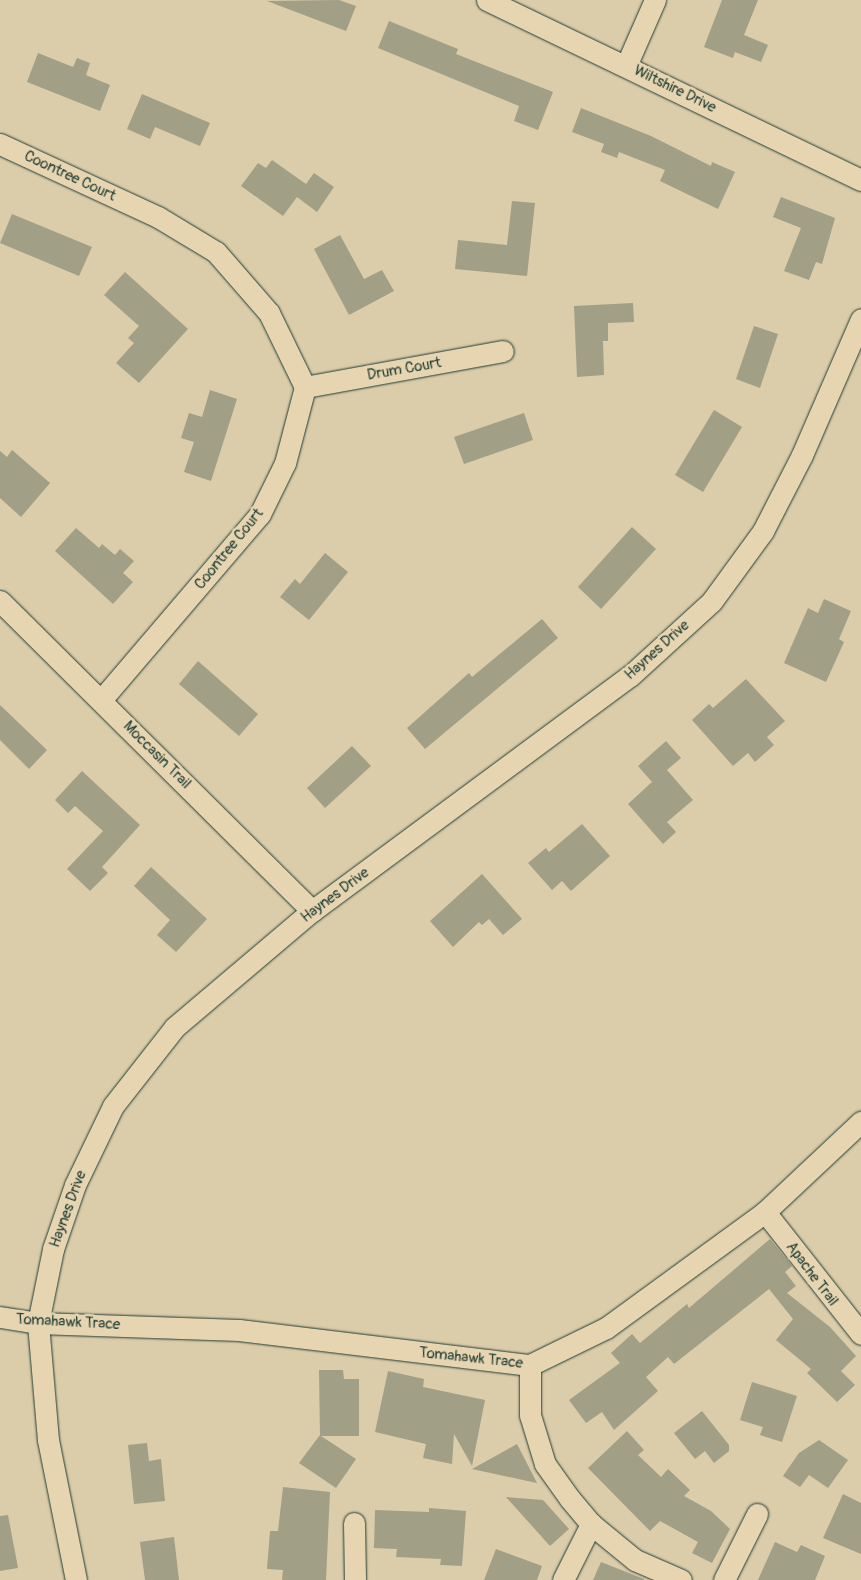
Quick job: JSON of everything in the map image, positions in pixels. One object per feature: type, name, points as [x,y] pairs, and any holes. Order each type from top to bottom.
[{"type":"street","name":"Wiltshire Drive","points":[[487,0],[861,180]]},
{"type":"street","points":[[626,66],[655,0]]},
{"type":"street","name":"Coontree Court","points":[[0,144],[158,217],[216,252],[268,313],[305,387],[285,463],[260,514],[102,699]]},
{"type":"street","name":"Haynes Drive","points":[[76,1580],[48,1440],[38,1322],[53,1249],[75,1185],[113,1106],[175,1027],[312,911],[630,676],[712,601],[763,531],[802,455],[861,319]]},
{"type":"street","name":"Drum Court","points":[[305,387],[503,351]]},
{"type":"street","name":"Moccasin Trail","points":[[0,601],[102,699],[312,911]]},
{"type":"street","name":"Tomahawk Trace","points":[[0,1318],[38,1322],[239,1330],[530,1365],[606,1328],[765,1212],[861,1122]]},
{"type":"street","name":"Apache Trail","points":[[765,1212],[861,1334]]},
{"type":"street","points":[[530,1365],[530,1415],[545,1464],[591,1524],[635,1560],[681,1580]]},
{"type":"street","points":[[724,1580],[757,1514]]},
{"type":"street","points":[[354,1523],[354,1580]]},
{"type":"street","points":[[563,1580],[591,1524]]},
{"type":"building","points":[[339,0],[356,6],[346,31],[267,1]]},
{"type":"building","points":[[722,0],[758,0],[744,35],[768,45],[761,62],[735,52],[733,58],[704,47]]},
{"type":"building","points":[[389,21],[458,49],[456,54],[553,92],[538,130],[514,121],[519,106],[378,48]]},
{"type":"building","points":[[38,53],[73,67],[77,58],[90,63],[86,75],[110,85],[100,111],[27,82]]},
{"type":"building","points":[[142,94],[210,123],[200,146],[155,127],[150,139],[127,129]]},
{"type":"building","points":[[581,108],[651,136],[711,166],[712,162],[735,172],[718,209],[660,181],[665,170],[619,152],[617,158],[601,152],[604,144],[572,132]]},
{"type":"building","points":[[272,160],[306,184],[314,173],[334,187],[317,212],[297,197],[283,216],[241,186],[258,163],[266,168]]},
{"type":"building","points":[[781,197],[835,218],[822,264],[816,262],[809,280],[784,271],[801,228],[773,217]]},
{"type":"building","points":[[512,201],[535,203],[527,276],[455,269],[458,240],[507,245]]},
{"type":"building","points":[[12,214],[92,247],[79,276],[0,243]]},
{"type":"building","points":[[340,235],[364,279],[382,270],[394,291],[349,315],[314,249]]},
{"type":"building","points":[[125,272],[188,329],[139,383],[116,363],[134,343],[128,338],[139,326],[104,295]]},
{"type":"building","points":[[633,303],[634,322],[608,323],[608,341],[603,341],[604,375],[577,377],[574,306]]},
{"type":"building","points":[[754,326],[778,334],[760,388],[736,379]]},
{"type":"building","points":[[210,390],[237,399],[211,481],[184,472],[194,442],[181,438],[189,413],[202,417]]},
{"type":"building","points":[[714,410],[742,427],[703,492],[675,475]]},
{"type":"building","points":[[524,413],[533,440],[464,464],[454,437]]},
{"type":"building","points":[[12,450],[50,483],[21,517],[0,498],[0,451],[7,457]]},
{"type":"building","points":[[632,527],[656,549],[601,609],[578,587]]},
{"type":"building","points":[[76,528],[99,548],[102,544],[115,555],[120,549],[134,561],[123,573],[133,582],[113,604],[55,551]]},
{"type":"building","points":[[325,553],[348,572],[309,620],[280,597],[295,579],[300,584]]},
{"type":"building","points":[[824,599],[851,611],[839,639],[844,642],[826,682],[784,663],[808,608],[818,613]]},
{"type":"building","points":[[542,619],[558,638],[425,749],[407,728],[469,673],[472,677]]},
{"type":"building","points":[[198,661],[258,714],[239,736],[179,684]]},
{"type":"building","points":[[746,679],[785,721],[767,737],[774,745],[755,762],[748,753],[733,766],[692,720],[709,704],[713,708]]},
{"type":"building","points":[[0,705],[47,750],[29,769],[0,740]]},
{"type":"building","points":[[666,741],[681,758],[667,770],[693,800],[667,822],[676,832],[663,844],[628,804],[652,782],[638,766]]},
{"type":"building","points":[[352,746],[371,766],[325,808],[307,788]]},
{"type":"building","points":[[82,771],[140,825],[102,867],[108,873],[90,891],[67,869],[103,831],[75,806],[68,813],[55,800]]},
{"type":"building","points":[[582,824],[610,856],[571,891],[562,881],[552,890],[528,863],[546,848],[549,852]]},
{"type":"building","points":[[151,867],[207,919],[176,952],[157,935],[170,920],[134,886]]},
{"type":"building","points":[[482,874],[522,919],[503,935],[489,919],[482,925],[479,922],[453,947],[430,921]]},
{"type":"building","points":[[770,1239],[792,1266],[785,1272],[796,1286],[787,1293],[830,1327],[856,1356],[841,1371],[855,1385],[837,1402],[807,1373],[811,1369],[776,1340],[793,1319],[769,1289],[674,1364],[668,1357],[646,1377],[658,1391],[614,1430],[602,1412],[586,1423],[569,1400],[620,1363],[611,1353],[632,1334],[640,1343],[687,1304],[689,1308]]},
{"type":"building","points":[[319,1370],[343,1370],[344,1379],[359,1379],[359,1436],[321,1436],[356,1459],[336,1488],[299,1463],[320,1435]]},
{"type":"building","points":[[388,1371],[424,1379],[423,1387],[485,1400],[472,1466],[454,1434],[452,1464],[423,1458],[426,1444],[375,1432]]},
{"type":"building","points":[[752,1382],[797,1396],[782,1442],[760,1435],[763,1427],[740,1420]]},
{"type":"building","points":[[702,1411],[729,1445],[729,1451],[714,1463],[705,1451],[695,1459],[674,1433]]},
{"type":"building","points":[[627,1431],[644,1450],[638,1455],[661,1477],[668,1469],[690,1490],[684,1496],[711,1511],[730,1529],[712,1563],[692,1553],[698,1542],[660,1521],[650,1531],[588,1468]]},
{"type":"building","points":[[819,1440],[848,1460],[828,1488],[809,1475],[800,1487],[783,1476],[799,1453]]},
{"type":"building","points":[[147,1443],[149,1461],[161,1459],[165,1501],[134,1504],[128,1445]]},
{"type":"building","points":[[517,1444],[537,1483],[472,1469]]},
{"type":"building","points":[[283,1487],[330,1492],[326,1580],[282,1580],[283,1570],[267,1569],[270,1531],[278,1531]]},
{"type":"building","points":[[843,1494],[861,1503],[861,1554],[823,1538]]},
{"type":"building","points":[[506,1497],[543,1500],[569,1529],[550,1546]]},
{"type":"building","points":[[429,1508],[466,1511],[462,1566],[440,1565],[441,1559],[396,1557],[397,1549],[374,1548],[375,1510],[429,1512]]},
{"type":"building","points":[[8,1515],[18,1568],[0,1571],[0,1516]]},
{"type":"building","points":[[174,1537],[179,1580],[145,1580],[140,1542]]},
{"type":"building","points":[[775,1542],[797,1552],[801,1545],[825,1556],[815,1580],[758,1580]]},
{"type":"building","points":[[496,1549],[542,1566],[537,1580],[484,1580]]},
{"type":"building","points":[[601,1562],[644,1579],[644,1580],[593,1580]]}]
